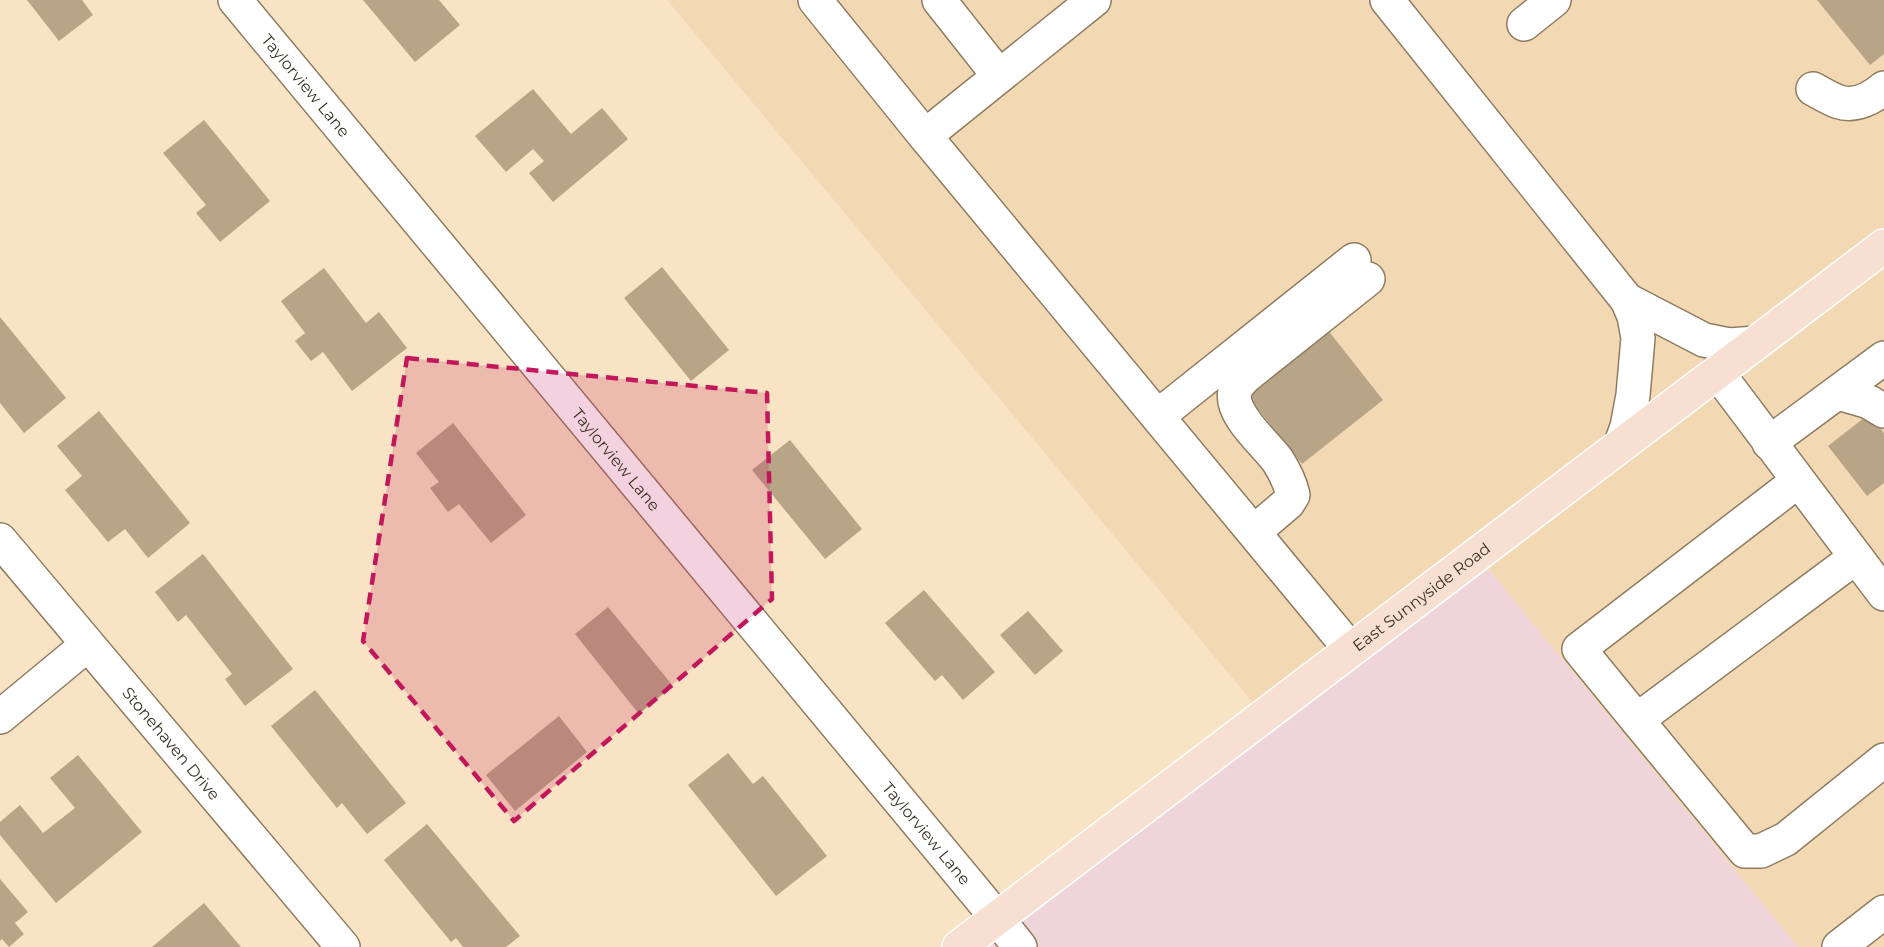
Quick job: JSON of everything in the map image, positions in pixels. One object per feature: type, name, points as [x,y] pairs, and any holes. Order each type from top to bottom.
[{"type":"main road","name":"East Sunnyside Road","points":[[959,947],[1884,246]]},
{"type":"street","name":"Taylorview Lane","points":[[235,0],[1020,947]]},
{"type":"street","points":[[815,0],[1351,650]]},
{"type":"street","points":[[939,0],[999,76]]},
{"type":"street","points":[[925,136],[1094,0]]},
{"type":"street","points":[[1387,0],[1627,300],[1634,316],[1638,338],[1633,394],[1627,427],[1620,446]]},
{"type":"street","points":[[1524,24],[1554,0]]},
{"type":"street","points":[[1813,88],[1840,103],[1863,101],[1875,96],[1884,88]]},
{"type":"street","points":[[1158,416],[1361,270],[1246,376],[1235,390],[1235,404],[1245,421],[1277,459],[1288,479],[1293,495],[1288,503],[1254,532]]},
{"type":"street","points":[[1627,300],[1704,340],[1729,345],[1756,343]]},
{"type":"street","points":[[1770,443],[1884,358]]},
{"type":"street","points":[[1717,372],[1884,594]]},
{"type":"street","points":[[1838,393],[1869,402],[1884,411]]},
{"type":"street","points":[[1798,481],[1579,649],[1745,851],[1761,851],[1786,839],[1884,760]]},
{"type":"street","name":"Stonehaven Drive","points":[[0,540],[343,947]]},
{"type":"street","points":[[1637,720],[1856,557]]},
{"type":"street","points":[[0,717],[87,645]]},
{"type":"street","points":[[1839,947],[1884,912]]},
{"type":"highlighted area","points":[[407,358],[767,393],[772,599],[514,821],[363,641]]},
{"type":"shaded area","points":[[667,0],[1884,0],[1884,947],[1798,947],[1477,555],[1264,716]]},
{"type":"shaded area","points":[[1477,555],[1798,947],[959,947]]},
{"type":"building","points":[[27,0],[82,0],[93,15],[59,41]]},
{"type":"building","points":[[363,0],[439,0],[460,25],[415,62]]},
{"type":"building","points":[[1817,0],[1884,0],[1884,54],[1870,65]]},
{"type":"building","points":[[533,89],[571,134],[602,108],[628,139],[553,202],[529,173],[544,161],[533,149],[506,172],[475,136]]},
{"type":"building","points":[[204,120],[270,201],[220,242],[196,213],[206,205],[163,153]]},
{"type":"building","points":[[662,267],[729,350],[691,381],[624,298]]},
{"type":"building","points":[[324,268],[366,323],[379,312],[407,348],[352,391],[323,352],[311,361],[295,341],[305,333],[281,301]]},
{"type":"building","points":[[0,317],[66,398],[24,433],[0,403]]},
{"type":"building","points":[[1327,329],[1383,400],[1302,464],[1245,393]]},
{"type":"building","points":[[99,411],[190,523],[148,558],[125,529],[108,542],[65,490],[82,476],[57,446]]},
{"type":"building","points":[[1869,414],[1884,433],[1884,483],[1867,496],[1828,446]]},
{"type":"building","points":[[453,423],[526,515],[491,543],[459,504],[448,512],[430,488],[439,482],[416,453]]},
{"type":"building","points":[[790,440],[862,529],[825,559],[752,470]]},
{"type":"building","points":[[203,554],[293,669],[245,706],[225,679],[232,674],[186,615],[178,622],[155,592]]},
{"type":"building","points":[[924,590],[995,672],[963,700],[942,675],[935,681],[885,623]]},
{"type":"building","points":[[608,607],[673,686],[639,714],[575,634]]},
{"type":"building","points":[[1028,611],[1063,651],[1035,675],[1000,635]]},
{"type":"building","points":[[315,690],[406,803],[367,834],[342,803],[337,808],[271,726]]},
{"type":"building","points":[[559,716],[587,752],[515,811],[486,775]]},
{"type":"building","points":[[728,753],[753,784],[763,776],[827,856],[776,896],[688,785]]},
{"type":"building","points":[[78,755],[142,832],[56,903],[0,835],[0,822],[20,805],[43,833],[75,808],[50,778]]},
{"type":"building","points":[[427,824],[520,936],[506,947],[463,947],[456,938],[451,942],[384,860]]},
{"type":"building","points":[[0,879],[28,912],[15,923],[24,934],[9,947],[2,939],[0,941]]},
{"type":"building","points":[[204,903],[241,947],[152,947]]}]
